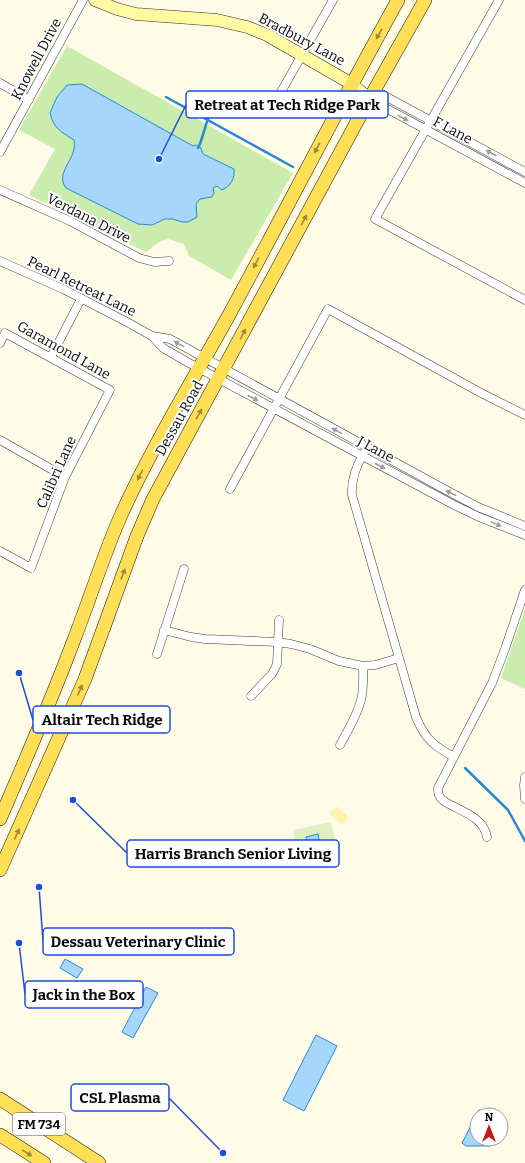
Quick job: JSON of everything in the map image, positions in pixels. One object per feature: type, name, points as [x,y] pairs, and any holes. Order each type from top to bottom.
[{"type":"main road","name":"Dessau Road","points":[[0,819],[59,679],[110,543],[141,473],[228,316],[398,0]]},
{"type":"main road","name":"Dessau Road","points":[[0,870],[4,853],[84,679],[132,550],[153,499],[425,0]]},
{"type":"main road","points":[[110,543],[132,550]]},
{"type":"main road","name":"FM 734","points":[[0,1099],[99,1163]]},
{"type":"main road","name":"FM 734","points":[[0,1135],[44,1163]]},
{"type":"street","name":"Knowell Drive","points":[[0,152],[83,0]]},
{"type":"street","name":"Bradbury Lane","points":[[95,0],[117,9],[136,14],[217,20],[239,25],[267,35],[372,95]]},
{"type":"street","points":[[277,98],[333,0]]},
{"type":"street","points":[[499,0],[375,219],[525,300]]},
{"type":"street","points":[[0,83],[29,100]]},
{"type":"street","name":"F Lane","points":[[372,95],[431,121],[524,169]]},
{"type":"street","name":"F Lane","points":[[372,95],[426,130],[525,184]]},
{"type":"street","points":[[517,179],[524,169]]},
{"type":"street","name":"Verdana Drive","points":[[0,190],[70,221],[139,258],[154,262],[169,261]]},
{"type":"street","name":"Pearl Retreat Lane","points":[[0,261],[81,299],[152,336]]},
{"type":"street","points":[[51,357],[81,299]]},
{"type":"street","points":[[230,489],[328,309],[483,394],[525,415]]},
{"type":"street","name":"Garamond Lane","points":[[0,342],[5,332],[110,390]]},
{"type":"street","points":[[152,336],[170,339],[201,363],[222,374]]},
{"type":"street","points":[[152,336],[163,348],[201,363],[222,374]]},
{"type":"street","name":"J Lane","points":[[222,374],[279,399],[478,507],[525,526]]},
{"type":"street","name":"J Lane","points":[[222,374],[274,409],[454,505],[486,520],[525,535]]},
{"type":"street","name":"Calibri Lane","points":[[0,550],[31,568],[65,477],[110,390]]},
{"type":"street","points":[[0,440],[65,477]]},
{"type":"street","points":[[367,447],[354,471],[351,488],[352,495],[416,717],[425,736],[435,746],[454,757]]},
{"type":"street","points":[[157,654],[184,569]]},
{"type":"street","points":[[488,837],[486,830],[476,818],[440,798],[438,788],[492,683],[506,649],[525,590]]},
{"type":"street","points":[[251,696],[277,664],[279,620]]},
{"type":"street","points":[[164,630],[205,639],[277,642],[310,649],[339,661],[363,666],[375,665],[399,658]]},
{"type":"street","points":[[340,745],[353,721],[362,699],[363,666]]},
{"type":"street","points":[[525,777],[525,799]]},
{"type":"green space","points":[[67,46],[293,173],[231,280],[189,256],[184,244],[168,239],[159,242],[146,252],[29,195],[55,149],[19,130]]},
{"type":"green space","points":[[525,609],[525,689],[501,678]]},
{"type":"green space","points":[[331,822],[336,847],[333,858],[318,867],[304,865],[299,861],[293,830]]},
{"type":"sand","points":[[336,806],[349,817],[342,825],[329,814]]},
{"type":"water","points":[[82,84],[193,146],[196,145],[201,148],[203,154],[234,169],[232,181],[222,190],[217,186],[213,188],[214,193],[212,197],[200,199],[196,204],[197,217],[188,222],[165,219],[152,225],[138,224],[66,188],[63,182],[63,176],[73,153],[74,140],[58,129],[53,123],[50,113],[57,97],[67,85]]},
{"type":"water","points":[[318,834],[321,852],[310,855],[306,837]]},
{"type":"water","points":[[65,959],[83,969],[77,978],[60,968]]},
{"type":"water","points":[[146,987],[158,993],[133,1038],[122,1032]]},
{"type":"water","points":[[316,1035],[337,1046],[304,1111],[283,1100]]},
{"type":"water","points":[[469,1129],[469,1146],[462,1143]]},
{"type":"waterway","points":[[166,97],[293,167]]},
{"type":"waterway","points":[[198,148],[208,119]]},
{"type":"waterway","points":[[465,768],[508,810],[525,841]]},
{"type":"place","name":"Retreat at Tech Ridge Park","points":[[159,159]]},
{"type":"place","name":"Altair Tech Ridge","points":[[19,673]]},
{"type":"place","name":"Harris Branch Senior Living","points":[[73,800]]},
{"type":"place","name":"Dessau Veterinary Clinic","points":[[39,887]]},
{"type":"place","name":"Jack in the Box","points":[[19,943]]},
{"type":"place","name":"CSL Plasma","points":[[223,1153]]}]
